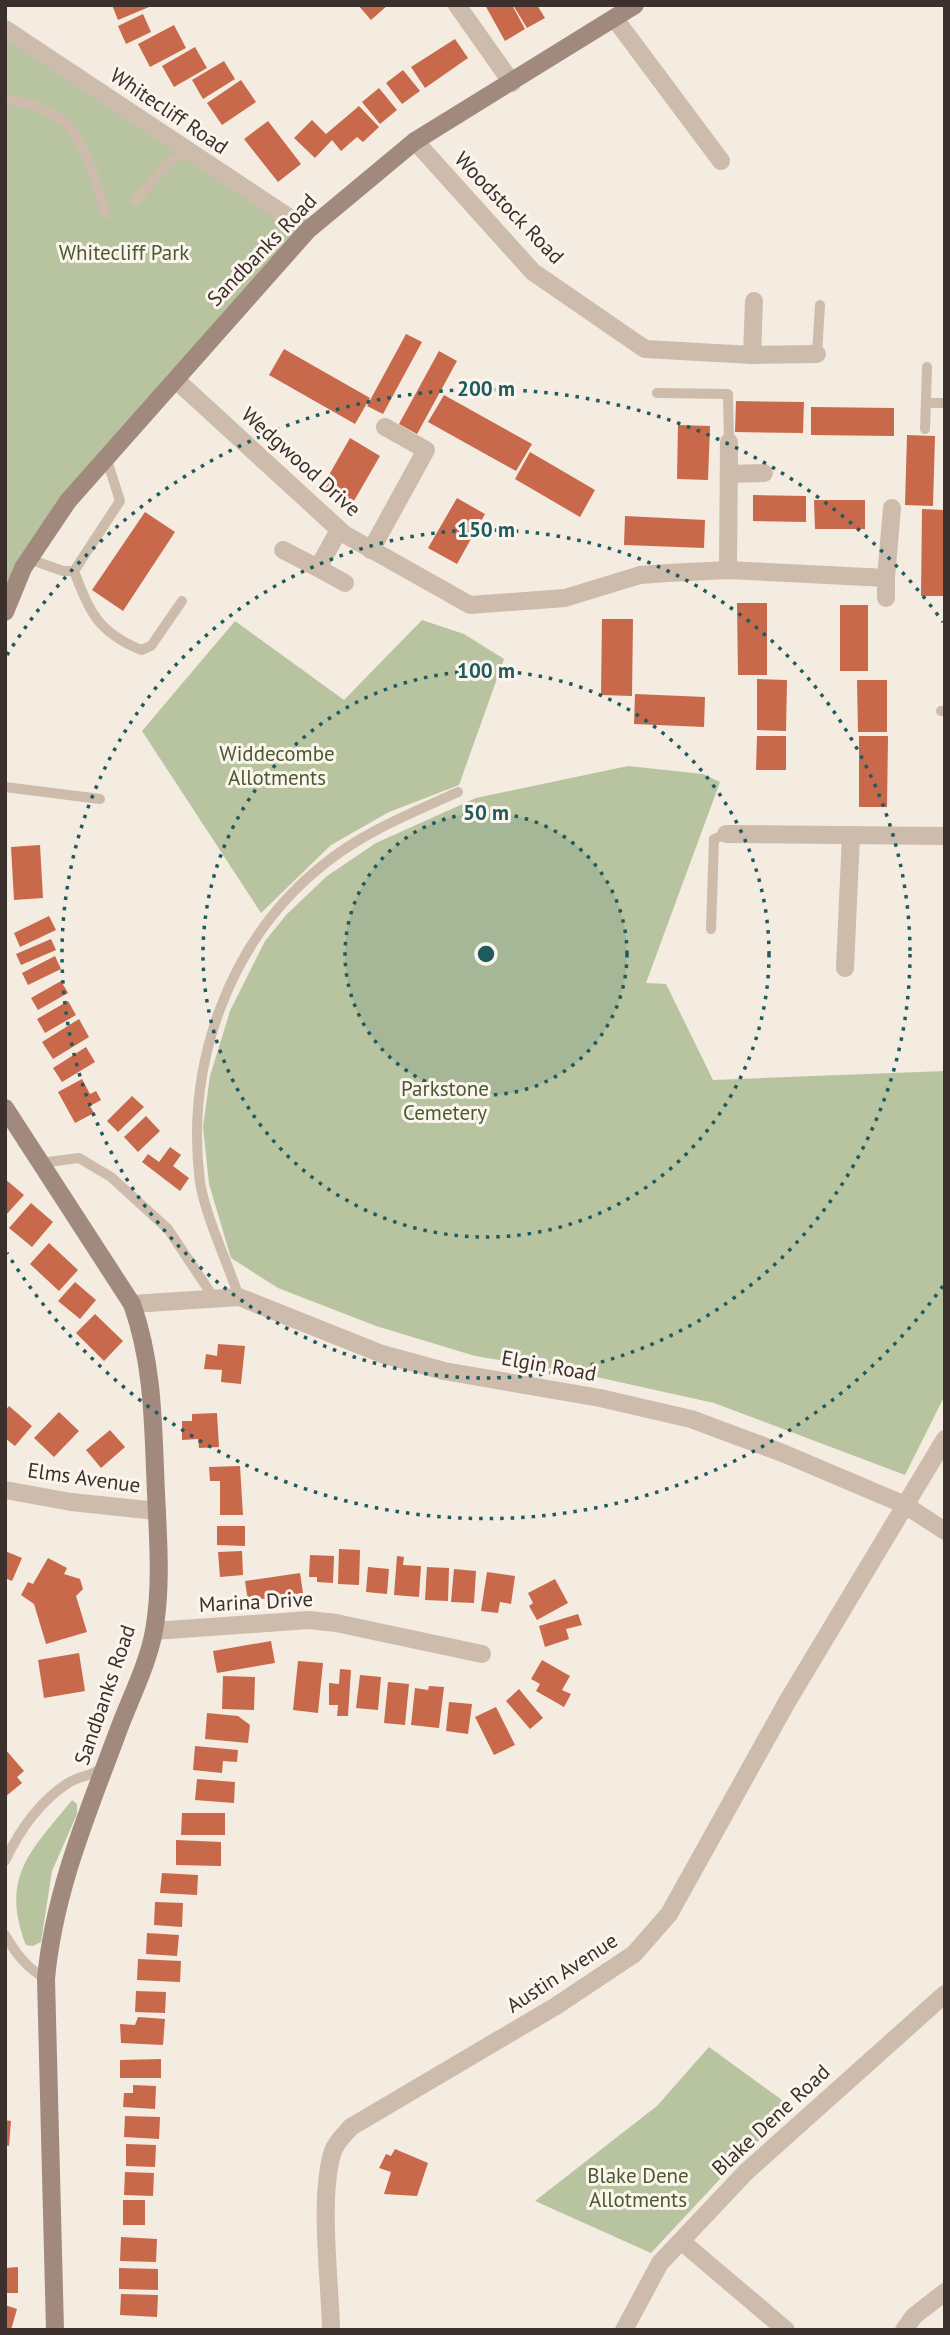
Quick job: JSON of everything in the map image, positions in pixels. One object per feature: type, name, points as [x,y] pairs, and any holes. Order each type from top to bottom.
[{"type":"main road","name":"Sandbanks Road","points":[[5,612],[14,587],[29,559],[68,502],[174,378],[308,230],[415,141],[635,5]]},
{"type":"main road","name":"Sandbanks Road","points":[[5,1108],[132,1304],[144,1336],[151,1375],[157,1511],[158,1574],[154,1631],[66,1871],[50,1933],[46,1979],[55,2330]]},
{"type":"street","points":[[457,5],[512,83]]},
{"type":"street","points":[[615,19],[721,161]]},
{"type":"street","name":"Whitecliff Road","points":[[5,29],[308,230]]},
{"type":"street","name":"Woodstock Road","points":[[415,141],[533,272],[645,349],[752,355]]},
{"type":"street","points":[[754,301],[752,355],[817,354]]},
{"type":"street","name":"Wedgwood Drive","points":[[174,378],[339,530],[470,605],[565,598],[640,575],[728,570],[886,579]]},
{"type":"street","points":[[371,550],[426,450],[385,427]]},
{"type":"street","points":[[728,570],[729,442]]},
{"type":"street","points":[[730,474],[764,473]]},
{"type":"street","points":[[886,598],[891,508]]},
{"type":"street","points":[[318,568],[339,530]]},
{"type":"street","points":[[283,550],[345,583]]},
{"type":"street","points":[[726,834],[945,836]]},
{"type":"street","points":[[845,968],[850,835]]},
{"type":"street","name":"Elgin Road","points":[[132,1304],[239,1297],[382,1354],[444,1370],[600,1398],[691,1419],[785,1454],[905,1505],[945,1531]]},
{"type":"street","name":"Austin Avenue","points":[[331,2330],[327,2199],[332,2154],[337,2143],[351,2127],[556,2006],[634,1954],[669,1914],[787,1702],[945,1439]]},
{"type":"street","name":"Elms Avenue","points":[[5,1490],[71,1503],[157,1511]]},
{"type":"street","name":"Marina Drive","points":[[154,1631],[309,1620],[336,1623],[482,1654]]},
{"type":"street","name":"Blake Dene Road","points":[[624,2330],[660,2263],[746,2172],[945,1994]]},
{"type":"street","points":[[681,2241],[786,2330]]},
{"type":"street","points":[[904,2330],[920,2311],[945,2292]]},
{"type":"lane","points":[[5,99],[23,101],[64,119],[82,144],[106,214]]},
{"type":"lane","points":[[135,201],[168,163],[186,151]]},
{"type":"lane","points":[[817,354],[820,305]]},
{"type":"lane","points":[[925,429],[927,367]]},
{"type":"lane","points":[[657,393],[728,394],[729,442]]},
{"type":"lane","points":[[926,403],[945,403]]},
{"type":"lane","points":[[74,571],[120,501],[106,457]]},
{"type":"lane","points":[[29,559],[63,571],[74,571]]},
{"type":"lane","points":[[74,571],[92,615],[106,632],[141,650],[151,646],[182,601]]},
{"type":"lane","points":[[5,787],[100,799]]},
{"type":"lane","points":[[239,1297],[201,1185],[196,1125],[202,1070],[227,986],[258,935],[290,896],[323,865],[359,840],[458,792]]},
{"type":"lane","points":[[711,929],[714,839],[726,834]]},
{"type":"lane","points":[[40,1163],[79,1158],[111,1177],[168,1229],[214,1298]]},
{"type":"lane","points":[[5,1861],[36,1811],[70,1782],[95,1774],[106,1764]]},
{"type":"lane","points":[[5,1935],[14,1951],[31,1970],[46,1979]]},
{"type":"green space","name":"Whitecliff Park","points":[[5,29],[308,230],[68,501],[5,614]]},
{"type":"green space","name":"Widdecombe Allotments","points":[[422,620],[464,634],[504,659],[459,785],[389,812],[331,845],[261,913],[142,731],[235,621],[344,700]]},
{"type":"green space","name":"Parkstone Cemetery","points":[[628,766],[703,774],[720,782],[646,983],[666,984],[713,1080],[945,1071],[945,1395],[905,1475],[714,1403],[583,1374],[475,1356],[376,1326],[278,1288],[231,1258],[209,1184],[203,1127],[210,1076],[230,1011],[265,941],[287,914],[327,876],[376,843],[476,798]]},
{"type":"green space","points":[[72,1800],[77,1804],[77,1814],[52,1871],[41,1942],[33,1946],[26,1945],[16,1900],[18,1882],[33,1850]]},
{"type":"green space","name":"Blake Dene Allotments","points":[[709,2047],[793,2108],[734,2164],[651,2253],[535,2201],[657,2106]]},
{"type":"building","points":[[112,5],[148,5],[149,7],[118,20]]},
{"type":"building","points":[[358,5],[388,5],[371,20]]},
{"type":"building","points":[[485,5],[512,5],[525,29],[505,41]]},
{"type":"building","points":[[513,5],[537,5],[545,18],[527,28]]},
{"type":"building","points":[[143,14],[151,32],[126,44],[118,26]]},
{"type":"building","points":[[174,25],[186,48],[150,67],[138,44]]},
{"type":"building","points":[[455,39],[468,58],[425,88],[411,67]]},
{"type":"building","points":[[195,47],[207,68],[174,87],[162,66]]},
{"type":"building","points":[[224,61],[235,79],[203,99],[192,80]]},
{"type":"building","points":[[403,70],[420,91],[402,104],[386,83]]},
{"type":"building","points":[[241,80],[256,102],[222,125],[207,103]]},
{"type":"building","points":[[379,88],[397,110],[380,124],[362,102]]},
{"type":"building","points":[[359,106],[379,127],[363,142],[357,137],[341,151],[332,140],[315,158],[294,138],[312,120],[326,134]]},
{"type":"building","points":[[268,121],[301,164],[278,182],[244,139]]},
{"type":"building","points":[[406,334],[422,342],[383,414],[367,406]]},
{"type":"building","points":[[284,349],[370,398],[355,424],[269,375]]},
{"type":"building","points":[[439,351],[457,361],[417,434],[399,424]]},
{"type":"building","points":[[444,395],[532,444],[516,471],[428,422]]},
{"type":"building","points":[[736,401],[804,402],[803,433],[735,432]]},
{"type":"building","points":[[811,407],[894,408],[894,436],[811,435]]},
{"type":"building","points":[[678,425],[710,426],[708,480],[677,479]]},
{"type":"building","points":[[907,435],[935,436],[933,506],[905,505]]},
{"type":"building","points":[[350,438],[380,456],[351,506],[321,489]]},
{"type":"building","points":[[530,452],[595,490],[580,517],[515,479]]},
{"type":"building","points":[[753,495],[806,496],[806,522],[753,521]]},
{"type":"building","points":[[457,498],[485,514],[457,564],[428,548]]},
{"type":"building","points":[[814,500],[865,500],[865,529],[815,529]]},
{"type":"building","points":[[922,509],[945,510],[945,596],[921,596]]},
{"type":"building","points":[[145,512],[175,532],[123,611],[92,590]]},
{"type":"building","points":[[625,516],[705,520],[704,548],[624,545]]},
{"type":"building","points":[[737,603],[767,603],[767,675],[738,675]]},
{"type":"building","points":[[840,605],[868,605],[868,671],[840,671]]},
{"type":"building","points":[[602,619],[633,619],[632,696],[601,695]]},
{"type":"building","points":[[757,679],[787,680],[786,731],[757,730]]},
{"type":"building","points":[[857,680],[887,680],[887,732],[858,732]]},
{"type":"building","points":[[635,694],[705,697],[704,727],[634,724]]},
{"type":"building","points":[[757,736],[786,736],[786,770],[756,770]]},
{"type":"building","points":[[859,736],[888,736],[887,807],[859,807]]},
{"type":"building","points":[[40,845],[43,898],[14,900],[11,847]]},
{"type":"building","points":[[49,916],[56,930],[20,947],[14,933]]},
{"type":"building","points":[[51,939],[56,950],[21,965],[16,954]]},
{"type":"building","points":[[55,956],[61,969],[28,985],[22,973]]},
{"type":"building","points":[[61,981],[68,993],[38,1010],[31,998]]},
{"type":"building","points":[[68,1001],[76,1015],[45,1033],[37,1019]]},
{"type":"building","points":[[79,1019],[89,1037],[53,1059],[42,1042]]},
{"type":"building","points":[[86,1047],[95,1062],[62,1082],[53,1068]]},
{"type":"building","points":[[82,1079],[90,1094],[96,1091],[101,1100],[90,1106],[94,1113],[75,1123],[58,1092]]},
{"type":"building","points":[[132,1096],[144,1107],[118,1132],[107,1121]]},
{"type":"building","points":[[146,1116],[160,1131],[138,1152],[124,1137]]},
{"type":"building","points":[[170,1147],[181,1155],[173,1166],[189,1178],[180,1191],[142,1162],[148,1154],[159,1162]]},
{"type":"building","points":[[5,1179],[24,1195],[5,1216]]},
{"type":"building","points":[[31,1203],[53,1222],[32,1247],[9,1228]]},
{"type":"building","points":[[49,1243],[78,1270],[59,1291],[30,1264]]},
{"type":"building","points":[[75,1282],[96,1300],[80,1319],[58,1301]]},
{"type":"building","points":[[95,1314],[123,1341],[104,1361],[76,1333]]},
{"type":"building","points":[[218,1344],[245,1346],[241,1384],[221,1382],[222,1370],[204,1369],[206,1354],[217,1356]]},
{"type":"building","points":[[9,1406],[32,1426],[15,1446],[5,1438],[5,1411]]},
{"type":"building","points":[[59,1412],[79,1431],[54,1457],[34,1438]]},
{"type":"building","points":[[217,1413],[219,1447],[199,1448],[198,1439],[182,1440],[182,1421],[192,1421],[192,1414]]},
{"type":"building","points":[[110,1430],[125,1447],[101,1468],[86,1450]]},
{"type":"building","points":[[240,1466],[243,1515],[220,1515],[220,1481],[210,1481],[209,1467]]},
{"type":"building","points":[[217,1526],[245,1526],[245,1546],[217,1545]]},
{"type":"building","points":[[339,1549],[360,1550],[359,1585],[338,1584]]},
{"type":"building","points":[[5,1551],[22,1558],[12,1581],[5,1578]]},
{"type":"building","points":[[242,1551],[243,1575],[220,1577],[218,1552]]},
{"type":"building","points":[[310,1555],[334,1556],[333,1583],[317,1582],[317,1577],[309,1577]]},
{"type":"building","points":[[397,1556],[404,1557],[403,1565],[421,1566],[419,1597],[394,1595]]},
{"type":"building","points":[[48,1558],[67,1568],[64,1574],[80,1579],[83,1589],[76,1596],[87,1632],[46,1644],[34,1604],[21,1595],[28,1582],[33,1584]]},
{"type":"building","points":[[368,1567],[389,1569],[387,1594],[366,1592]]},
{"type":"building","points":[[427,1567],[449,1568],[448,1601],[425,1600]]},
{"type":"building","points":[[454,1569],[476,1571],[474,1603],[451,1602]]},
{"type":"building","points":[[487,1572],[515,1576],[511,1604],[500,1602],[498,1613],[481,1611]]},
{"type":"building","points":[[300,1573],[303,1593],[248,1601],[245,1581]]},
{"type":"building","points":[[555,1579],[568,1603],[537,1620],[529,1606],[533,1603],[528,1593]]},
{"type":"building","points":[[578,1614],[582,1625],[566,1629],[569,1639],[545,1647],[539,1626]]},
{"type":"building","points":[[271,1641],[275,1663],[217,1673],[213,1651]]},
{"type":"building","points":[[79,1653],[85,1691],[44,1698],[38,1660]]},
{"type":"building","points":[[542,1660],[570,1676],[562,1690],[571,1694],[564,1707],[536,1691],[540,1684],[531,1679]]},
{"type":"building","points":[[298,1661],[323,1663],[318,1713],[293,1710]]},
{"type":"building","points":[[340,1669],[351,1670],[348,1716],[337,1716],[338,1705],[329,1705],[329,1683],[339,1684]]},
{"type":"building","points":[[360,1675],[381,1677],[378,1710],[356,1708]]},
{"type":"building","points":[[223,1676],[255,1677],[254,1710],[222,1709]]},
{"type":"building","points":[[388,1682],[409,1684],[405,1725],[384,1723]]},
{"type":"building","points":[[429,1686],[444,1687],[439,1728],[411,1725],[415,1688],[428,1690]]},
{"type":"building","points":[[519,1689],[543,1718],[530,1729],[506,1701]]},
{"type":"building","points":[[449,1702],[472,1704],[468,1734],[446,1731]]},
{"type":"building","points":[[496,1707],[515,1745],[494,1755],[475,1717]]},
{"type":"building","points":[[207,1713],[238,1716],[250,1725],[248,1743],[205,1739]]},
{"type":"building","points":[[195,1746],[238,1750],[237,1762],[223,1761],[222,1773],[193,1770]]},
{"type":"building","points":[[5,1749],[24,1771],[17,1777],[22,1783],[5,1797]]},
{"type":"building","points":[[197,1779],[235,1782],[234,1803],[195,1800]]},
{"type":"building","points":[[182,1813],[225,1813],[225,1835],[181,1835]]},
{"type":"building","points":[[176,1840],[221,1842],[221,1866],[176,1865]]},
{"type":"building","points":[[162,1873],[198,1875],[197,1895],[160,1893]]},
{"type":"building","points":[[155,1902],[183,1903],[182,1927],[154,1925]]},
{"type":"building","points":[[147,1933],[179,1935],[177,1956],[146,1954]]},
{"type":"building","points":[[138,1959],[181,1961],[180,1982],[137,1980]]},
{"type":"building","points":[[136,1991],[166,1992],[165,2013],[135,2012]]},
{"type":"building","points":[[138,2017],[165,2019],[163,2045],[121,2043],[120,2024],[135,2025]]},
{"type":"building","points":[[161,2059],[161,2078],[120,2078],[120,2060]]},
{"type":"building","points":[[133,2085],[156,2086],[155,2109],[123,2107],[124,2093],[133,2093]]},
{"type":"building","points":[[125,2116],[160,2117],[159,2139],[124,2137]]},
{"type":"building","points":[[5,2120],[11,2121],[9,2146],[5,2145]]},
{"type":"building","points":[[126,2144],[156,2145],[155,2167],[126,2166]]},
{"type":"building","points":[[395,2149],[428,2163],[417,2196],[384,2194],[391,2172],[379,2168],[386,2154],[391,2156]]},
{"type":"building","points":[[125,2172],[154,2173],[153,2196],[124,2195]]},
{"type":"building","points":[[123,2200],[145,2200],[145,2225],[123,2225]]},
{"type":"building","points":[[121,2237],[157,2239],[156,2262],[120,2261]]},
{"type":"building","points":[[18,2267],[18,2293],[5,2293],[5,2268]]},
{"type":"building","points":[[119,2268],[158,2269],[158,2290],[119,2289]]},
{"type":"building","points":[[121,2294],[158,2295],[157,2317],[120,2315]]},
{"type":"building","points":[[5,2305],[17,2309],[11,2330],[5,2330]]}]
